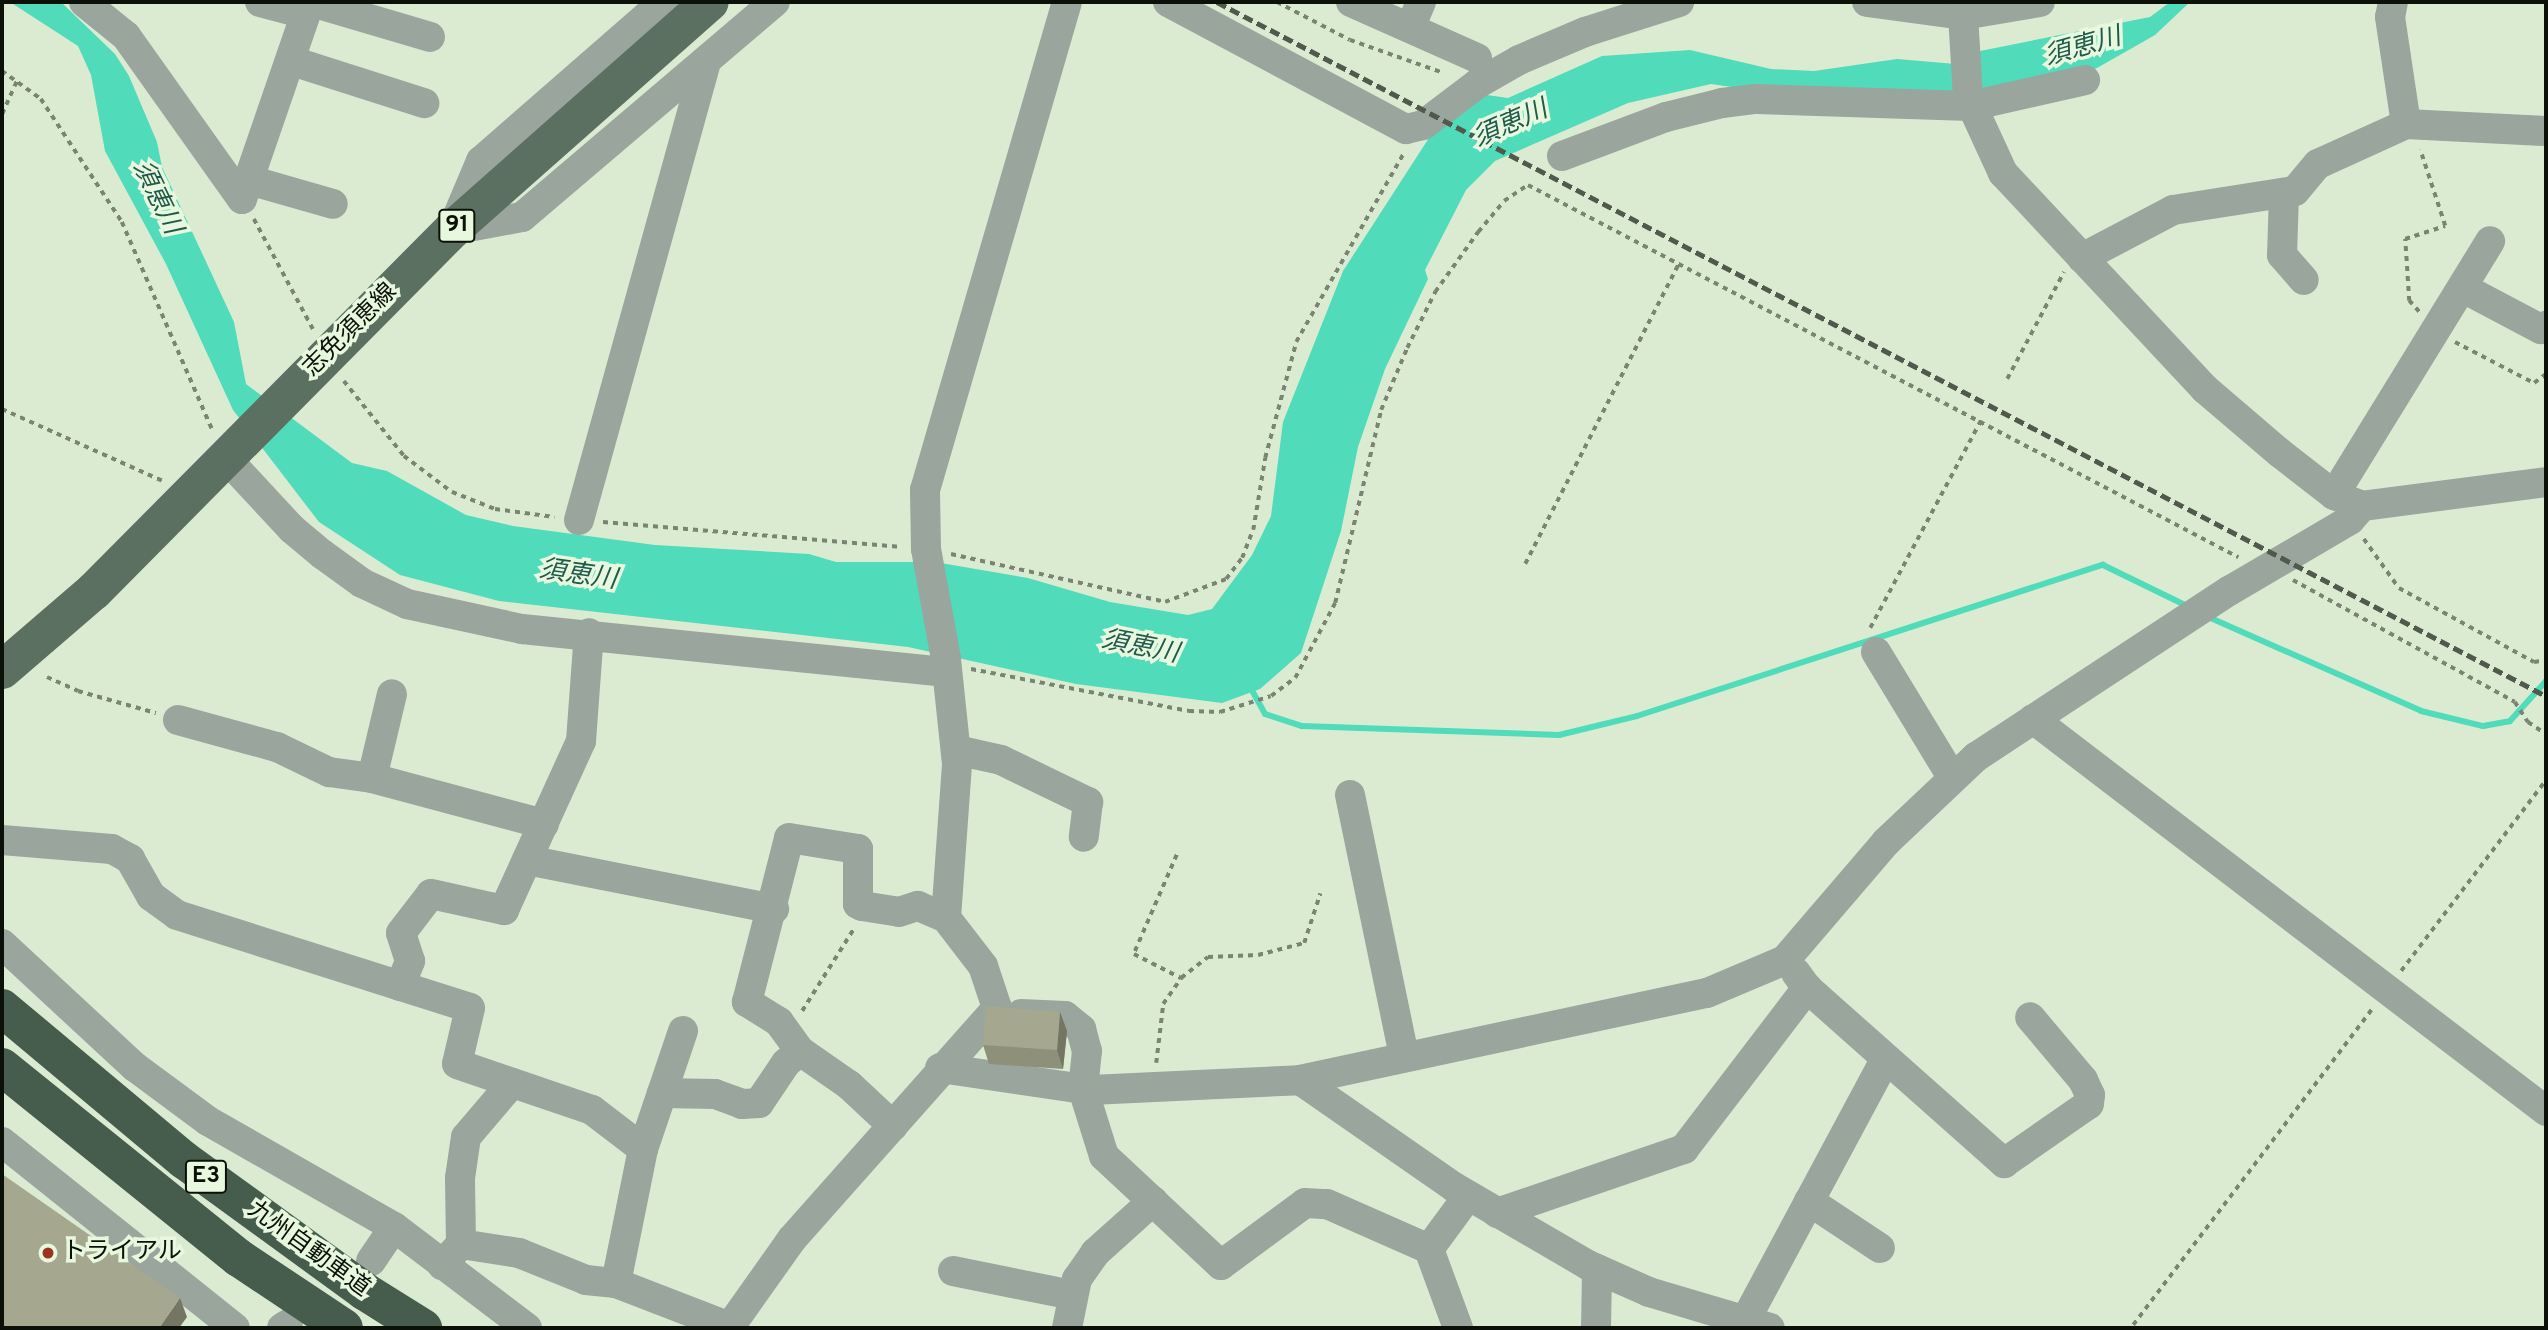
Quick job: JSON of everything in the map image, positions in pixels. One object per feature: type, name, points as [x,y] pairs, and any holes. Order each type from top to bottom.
[{"type":"highway","name":"九州自動車道","points":[[2,1007],[184,1160],[364,1291],[423,1328]]},
{"type":"highway","name":"九州自動車道","points":[[2,1067],[239,1258],[344,1328]]},
{"type":"main road","name":"志免須恵線","points":[[2,670],[94,591],[452,230],[710,2]]},
{"type":"street","points":[[85,2],[126,36],[246,189],[333,204]]},
{"type":"street","points":[[260,2],[306,5],[430,37]]},
{"type":"street","points":[[452,230],[481,161],[663,2]]},
{"type":"street","points":[[452,230],[522,218],[775,2]]},
{"type":"street","points":[[946,918],[956,750],[946,665],[926,549],[925,490],[1067,2]]},
{"type":"street","points":[[1168,2],[1406,129],[1423,125],[1477,71],[1670,2]]},
{"type":"street","points":[[1351,2],[1415,15],[1477,71]]},
{"type":"street","points":[[1867,2],[1963,22],[2040,2]]},
{"type":"street","points":[[2393,2],[2390,17],[2406,124]]},
{"type":"street","points":[[246,189],[292,61],[306,5]]},
{"type":"street","points":[[1963,22],[1969,101],[2003,173],[2206,389],[2356,513]]},
{"type":"street","points":[[292,61],[424,103]]},
{"type":"street","points":[[579,520],[706,61]]},
{"type":"street","points":[[1562,156],[1666,117],[1722,103],[1756,99],[1969,101],[2085,80]]},
{"type":"street","points":[[2078,255],[2173,210],[2295,191],[2318,164],[2338,152],[2406,124],[2546,131]]},
{"type":"street","points":[[2284,193],[2282,255],[2304,280]]},
{"type":"street","points":[[2334,495],[2397,387],[2465,289],[2490,241]]},
{"type":"street","points":[[2465,289],[2541,329],[2546,326]]},
{"type":"street","points":[[226,458],[292,529],[362,583],[407,604],[522,629],[946,665]]},
{"type":"street","points":[[940,1068],[1083,1089],[1151,1089],[1300,1080],[1707,993],[1785,960],[1886,842],[1952,777],[2033,719],[2356,513],[2546,482]]},
{"type":"street","points":[[400,986],[410,961],[401,933],[431,894],[504,910],[582,741],[589,633]]},
{"type":"street","points":[[1876,652],[1952,777]]},
{"type":"street","points":[[372,778],[392,694]]},
{"type":"street","points":[[2033,719],[2546,1111]]},
{"type":"street","points":[[178,720],[277,747],[329,772],[372,778],[544,824]]},
{"type":"street","points":[[956,750],[1001,761],[1088,802],[1084,837]]},
{"type":"street","points":[[1350,795],[1404,1056]]},
{"type":"street","points":[[893,1126],[849,1085],[794,1042],[779,1021],[747,1002],[774,909],[789,838],[858,849],[858,904],[899,912],[918,906],[946,918],[984,967],[997,1008]]},
{"type":"street","points":[[2,840],[112,849],[130,859],[151,896],[177,915],[470,1008],[457,1064],[592,1110],[643,1149]]},
{"type":"street","points":[[527,860],[774,909]]},
{"type":"street","points":[[2,944],[125,1058],[208,1122],[394,1227],[451,1255],[527,1328]]},
{"type":"street","points":[[1785,960],[1807,988],[2004,1163],[2089,1104],[2090,1095],[2082,1080],[2030,1017]]},
{"type":"street","points":[[1497,1213],[1684,1149],[1807,988]]},
{"type":"street","points":[[451,1255],[519,1253],[586,1280],[616,1283],[730,1327],[792,1239],[893,1126],[940,1068],[997,1008]]},
{"type":"street","points":[[997,1008],[1065,1016],[1081,1029],[1087,1051],[1083,1089],[1104,1156],[1221,1265],[1284,1214],[1305,1203],[1327,1204],[1429,1249],[1458,1328]]},
{"type":"street","points":[[616,1283],[643,1149],[683,1031]]},
{"type":"street","points":[[662,1093],[715,1094],[742,1104],[760,1103],[786,1063],[794,1042]]},
{"type":"street","points":[[1300,1080],[1468,1196],[1597,1269],[1648,1292],[1758,1324],[1809,1201],[1886,1058]]},
{"type":"street","points":[[451,1255],[466,1138],[512,1083]]},
{"type":"street","points":[[2,1142],[235,1328]]},
{"type":"street","points":[[1429,1249],[1468,1196]]},
{"type":"street","points":[[1067,1328],[1072,1295],[1095,1253],[1153,1201]]},
{"type":"street","points":[[1809,1201],[1880,1248]]},
{"type":"street","points":[[371,1261],[394,1227]]},
{"type":"street","points":[[1597,1269],[1597,1328]]},
{"type":"street","points":[[953,1271],[1072,1295]]},
{"type":"path","points":[[1277,2],[1350,40],[1449,74],[1477,71]]},
{"type":"path","points":[[2,71],[41,99],[122,222],[226,458]]},
{"type":"path","points":[[2,114],[16,81]]},
{"type":"path","points":[[2406,124],[2419,145],[2445,226],[2405,239],[2409,301],[2438,330],[2466,350],[2533,383],[2546,374]]},
{"type":"path","points":[[926,549],[1165,602],[1226,579],[1242,558],[1253,530],[1265,458],[1296,342],[1404,153],[1406,129]]},
{"type":"path","points":[[946,665],[1189,711],[1220,712],[1271,696],[1295,678],[1335,603],[1381,410],[1407,348],[1435,292],[1504,201],[1528,184],[2253,564],[2269,568],[2515,702],[2528,722],[2546,734]]},
{"type":"path","points":[[246,189],[320,361]]},
{"type":"path","points":[[2007,379],[2078,255]]},
{"type":"path","points":[[1525,564],[1679,262]]},
{"type":"path","points":[[2,409],[191,493]]},
{"type":"path","points":[[1876,652],[1867,632],[1981,420]]},
{"type":"path","points":[[2356,513],[2399,588],[2534,662],[2546,660]]},
{"type":"path","points":[[47,677],[78,691],[178,720]]},
{"type":"path","points":[[2133,1325],[2546,780]]},
{"type":"path","points":[[1177,855],[1134,954],[1181,978]]},
{"type":"path","points":[[1151,1089],[1163,1004],[1181,978],[1208,957],[1258,955],[1304,943],[1320,894]]},
{"type":"path","points":[[794,1042],[825,968],[842,953],[862,906]]},
{"type":"water","name":"須恵川","points":[[10,2],[61,2],[115,54],[129,76],[157,142],[162,167],[234,322],[246,384],[352,463],[387,471],[466,515],[513,526],[655,545],[809,554],[836,562],[935,562],[1028,578],[1110,602],[1188,615],[1212,609],[1252,555],[1271,516],[1283,422],[1343,271],[1436,127],[1480,94],[1508,98],[1602,56],[1690,50],[1771,69],[1814,71],[1897,59],[1956,64],[1970,53],[2150,17],[2170,2],[2190,2],[2155,35],[2097,68],[2035,87],[1974,92],[1759,91],[1711,84],[1628,103],[1495,161],[1466,190],[1425,270],[1428,279],[1385,369],[1358,447],[1341,531],[1301,653],[1260,689],[1222,703],[1076,684],[908,647],[499,601],[400,575],[319,522],[233,410],[166,264],[105,151],[91,75],[78,46]]},
{"type":"building","points":[[986,1006],[1060,1012],[1057,1050],[983,1045]]},
{"type":"building","name":"トライアル","points":[[2,1174],[180,1298],[159,1328],[2,1328]]},
{"type":"waterway","points":[[1249,685],[1265,714],[1302,726],[1559,735],[1637,716],[2103,565],[2187,606]]},
{"type":"waterway","points":[[2206,616],[2421,711],[2483,726],[2510,721],[2546,681]]},
{"type":"railway","points":[[1217,2],[2546,696]]},
{"type":"place","name":"トライアル","points":[[48,1253]]}]
